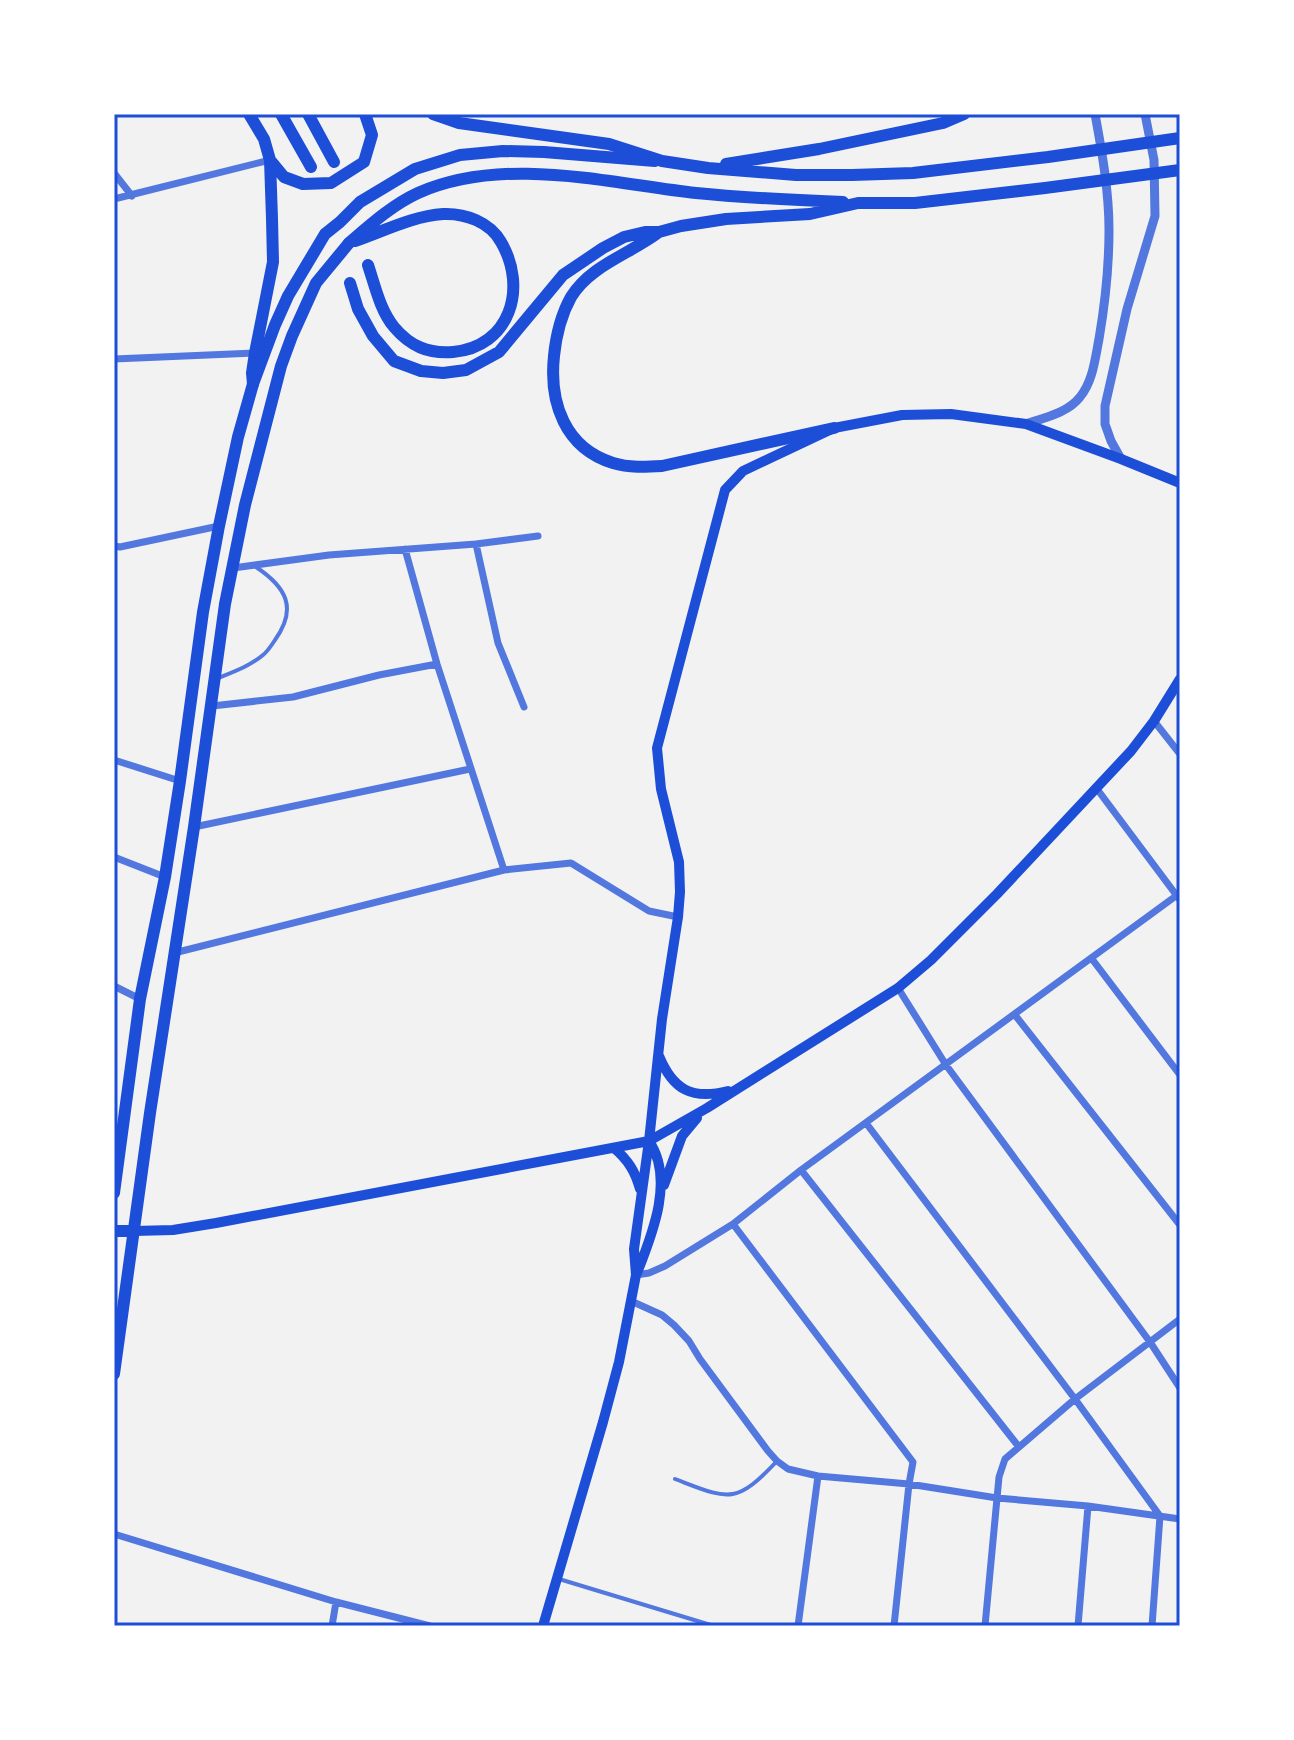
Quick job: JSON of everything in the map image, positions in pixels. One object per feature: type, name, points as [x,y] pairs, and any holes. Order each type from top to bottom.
[{"type":"main road","points":[[249,114],[264,139],[270,160],[273,262],[255,353],[253,384]]},
{"type":"main road","points":[[281,114],[311,167]]},
{"type":"main road","points":[[308,114],[334,162]]},
{"type":"main road","points":[[270,160],[284,177],[303,184],[331,183],[364,162],[372,135],[365,114]]},
{"type":"main road","points":[[433,114],[459,123],[609,144],[662,161]]},
{"type":"main road","points":[[708,168],[943,123],[964,114]]},
{"type":"main road","points":[[114,1193],[140,999],[165,877],[203,612],[238,437],[275,325],[288,296],[325,234],[360,202],[415,169],[460,155],[503,151],[544,152],[796,175],[852,175],[913,173],[1180,138]]},
{"type":"main road","points":[[114,1374],[225,604],[248,492],[288,346],[316,283],[349,243],[379,218],[417,194],[452,182],[501,174],[550,174],[746,198],[915,203],[1180,170]]},
{"type":"main road","points":[[350,283],[358,309],[373,336],[394,361],[421,371],[443,373],[466,370],[499,352],[570,269],[624,237],[726,219],[810,214],[858,203]]},
{"type":"main road","points":[[349,243],[420,217],[445,214],[479,221],[499,237],[508,253],[514,275],[514,299],[506,318],[491,338],[469,350],[443,353],[420,350],[392,325],[379,300],[368,265]]},
{"type":"main road","points":[[659,232],[603,265],[583,282],[563,314],[555,343],[552,372],[561,419],[575,439],[592,454],[636,467],[662,466],[902,415],[951,414],[1026,424],[1180,483]]},
{"type":"main road","points":[[636,1275],[634,1249],[678,917],[679,862],[661,789],[657,748],[725,490],[743,471],[834,428]]},
{"type":"main road","points":[[114,1231],[173,1230],[216,1223],[649,1141],[707,1108],[916,974],[1097,789],[1154,721],[1180,679]]},
{"type":"main road","points":[[658,1054],[668,1074],[687,1092],[709,1095],[733,1090]]},
{"type":"main road","points":[[543,1626],[603,1422],[619,1362],[636,1275],[648,1245],[661,1191],[682,1136],[707,1108]]},
{"type":"main road","points":[[649,1141],[661,1170],[661,1191]]},
{"type":"main road","points":[[614,1148],[636,1174],[641,1193]]},
{"type":"street","points":[[1026,424],[1075,403],[1088,385],[1094,366],[1103,312],[1109,230],[1107,190],[1095,114]]},
{"type":"street","points":[[1121,459],[1105,424],[1105,406],[1127,309],[1155,216],[1154,160],[1145,114]]},
{"type":"street","points":[[114,199],[270,160]]},
{"type":"street","points":[[114,173],[132,196]]},
{"type":"street","points":[[114,359],[255,353]]},
{"type":"street","points":[[114,546],[219,526]]},
{"type":"street","points":[[233,568],[329,555],[538,536]]},
{"type":"street","points":[[476,544],[498,643],[524,707]]},
{"type":"street","points":[[405,549],[437,664],[504,870]]},
{"type":"street","points":[[212,706],[293,697],[437,664]]},
{"type":"street","points":[[1154,721],[1180,754]]},
{"type":"street","points":[[114,760],[180,781]]},
{"type":"street","points":[[194,827],[470,769]]},
{"type":"street","points":[[636,1275],[665,1266],[733,1224],[801,1170],[1179,896],[1097,789]]},
{"type":"street","points":[[114,857],[165,877]]},
{"type":"street","points":[[174,953],[504,870],[571,863],[649,911],[678,917]]},
{"type":"street","points":[[1092,959],[1180,1075]]},
{"type":"street","points":[[114,986],[140,999]]},
{"type":"street","points":[[898,988],[946,1065],[1150,1342],[1180,1388]]},
{"type":"street","points":[[1015,1015],[1180,1225]]},
{"type":"street","points":[[866,1123],[1160,1516],[1152,1626]]},
{"type":"street","points":[[801,1170],[1019,1447]]},
{"type":"street","points":[[733,1224],[913,1462],[894,1626]]},
{"type":"street","points":[[631,1301],[662,1315],[689,1341],[777,1461],[788,1469],[818,1476],[909,1484],[997,1498],[1088,1506],[1180,1519]]},
{"type":"street","points":[[985,1626],[997,1498],[1005,1459],[1075,1399],[1180,1319]]},
{"type":"street","points":[[798,1626],[818,1476]]},
{"type":"street","points":[[1078,1626],[1088,1506]]},
{"type":"street","points":[[114,1534],[336,1602],[430,1626]]},
{"type":"street","points":[[332,1626],[336,1602]]},
{"type":"lane","points":[[215,679],[266,654],[283,629],[287,606],[282,591],[273,579],[255,567]]},
{"type":"lane","points":[[675,1479],[725,1496],[752,1486],[777,1461]]},
{"type":"lane","points":[[557,1579],[714,1626]]}]
